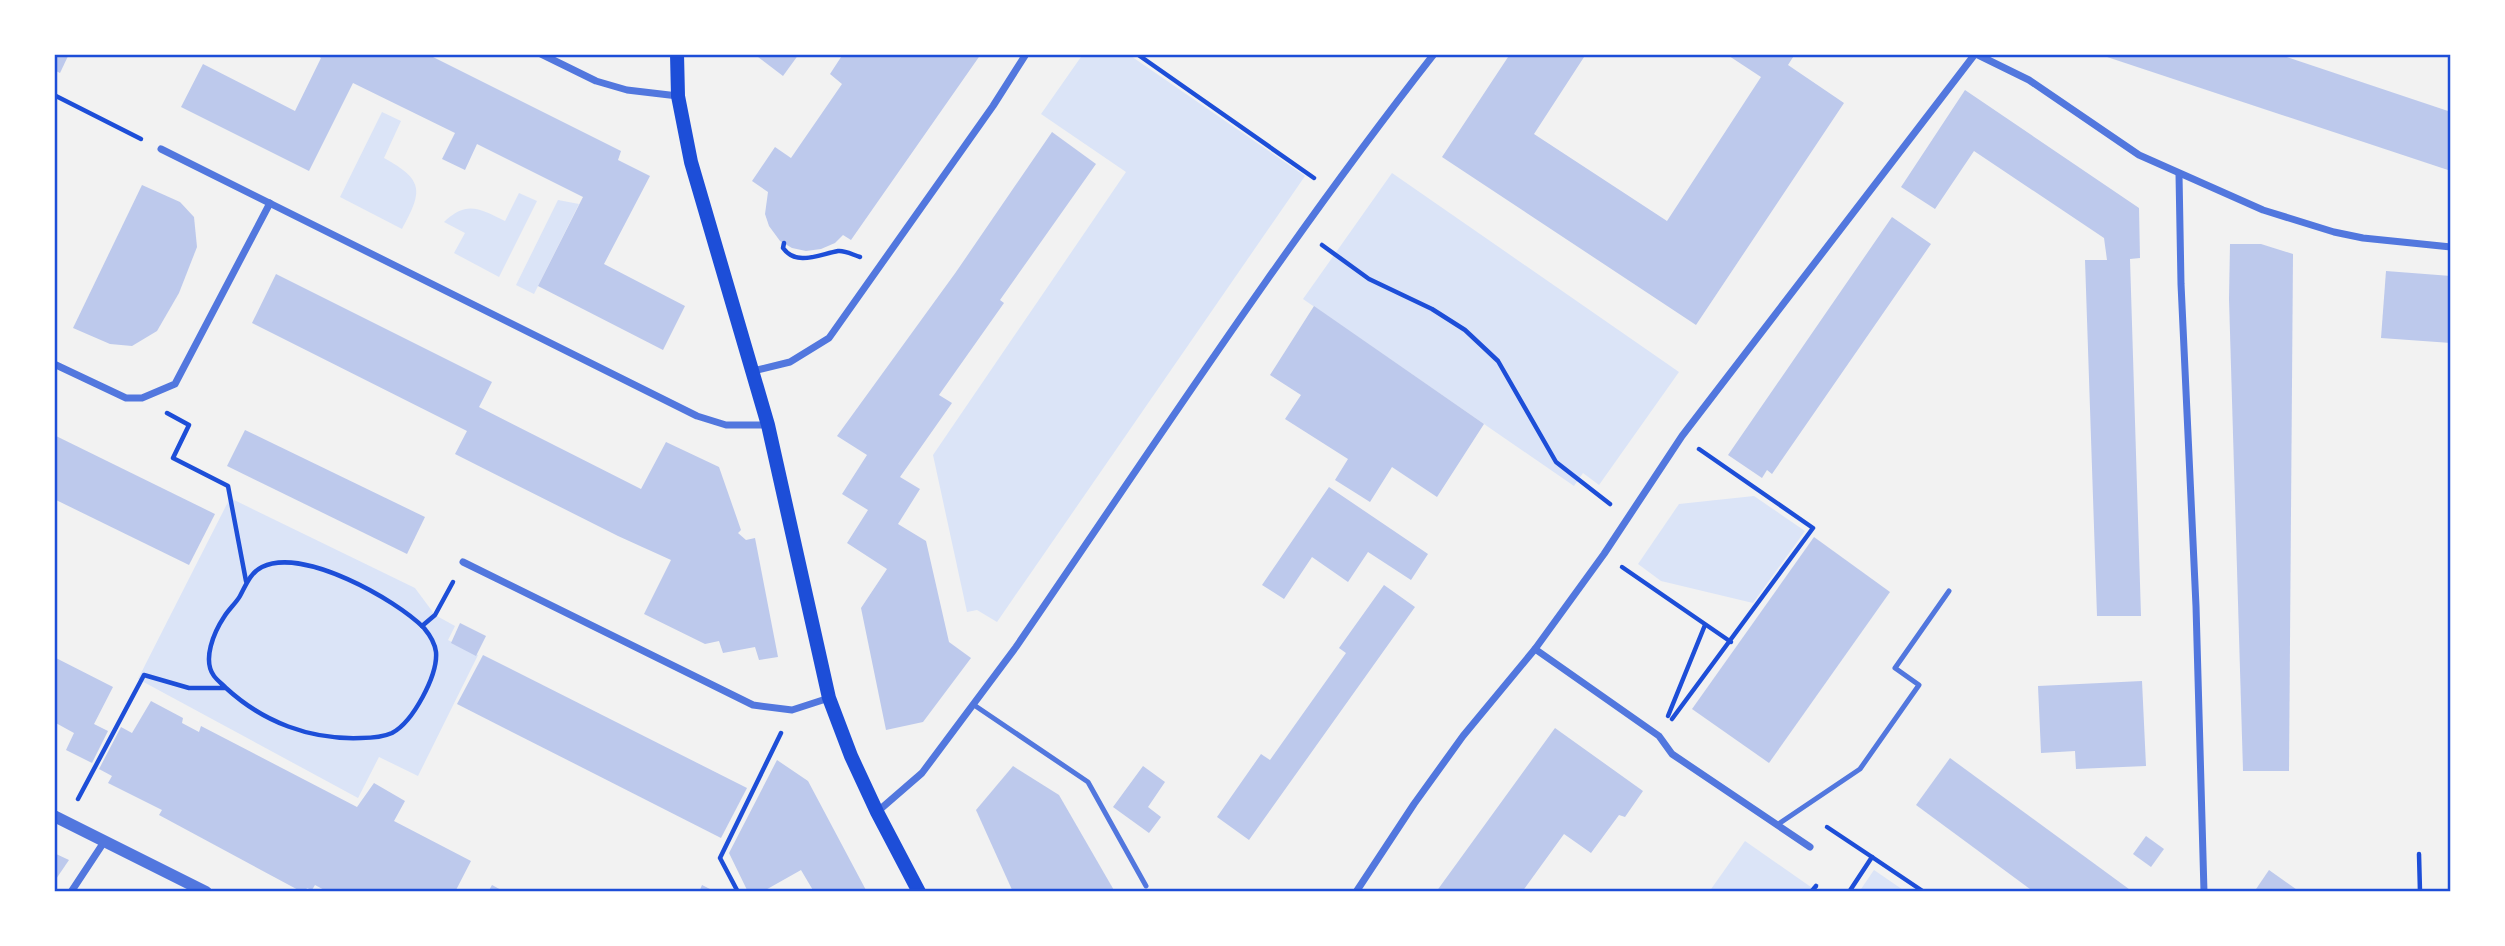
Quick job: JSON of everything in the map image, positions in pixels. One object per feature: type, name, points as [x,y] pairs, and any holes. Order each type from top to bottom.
[{"type":"main road","points":[[677,54],[678,96],[691,162],[768,425],[829,698],[851,756],[919,892]]},
{"type":"street","points":[[541,54],[596,82],[627,90],[678,96]]},
{"type":"street","points":[[753,371],[790,362],[829,338],[993,106],[1026,54]]},
{"type":"street","points":[[877,812],[922,773],[974,705],[1301,230],[1434,54]]},
{"type":"street","points":[[1356,892],[1463,736],[1535,649],[1604,554],[1682,436],[1975,54],[2029,80],[2139,155],[2263,210],[2363,238],[2451,247]]},
{"type":"street","points":[[161,149],[697,416],[726,425],[768,425]]},
{"type":"street","points":[[2179,174],[2180,284],[2196,606],[2204,892]]},
{"type":"street","points":[[54,364],[126,398],[142,398],[175,384],[270,203]]},
{"type":"street","points":[[463,562],[753,705],[792,710],[829,698]]},
{"type":"street","points":[[1535,649],[1659,736],[1672,754],[1810,847]]},
{"type":"street","points":[[54,816],[206,892]]},
{"type":"street","points":[[71,892],[104,842]]},
{"type":"lane","points":[[1777,825],[1860,769],[1919,685],[1895,668],[1949,591]]},
{"type":"lane","points":[[974,705],[1088,782],[1146,886]]},
{"type":"path","points":[[1137,54],[1331,189]]},
{"type":"path","points":[[54,95],[161,149]]},
{"type":"path","points":[[1301,230],[1369,279],[1432,309],[1465,330],[1498,361],[1556,462],[1627,517]]},
{"type":"path","points":[[784,243],[783,248],[788,254],[798,257],[812,258],[841,250],[881,265]]},
{"type":"path","points":[[142,398],[189,425],[173,457],[228,486],[246,581]]},
{"type":"path","points":[[1659,736],[1813,528],[1682,436]]},
{"type":"path","points":[[1604,554],[1731,642]]},
{"type":"path","points":[[422,626],[435,615],[463,562]]},
{"type":"path","points":[[276,563],[322,568],[401,608],[429,633],[436,651],[434,673],[411,716],[393,733],[373,738],[325,738],[271,719],[236,697],[213,675],[211,647],[213,636],[239,597],[246,581],[260,567],[276,563]]},
{"type":"path","points":[[1659,736],[1705,625]]},
{"type":"path","points":[[83,791],[144,675],[188,688],[226,688]]},
{"type":"path","points":[[738,892],[720,858],[792,710]]},
{"type":"path","points":[[1810,847],[1825,825],[1924,892]]},
{"type":"path","points":[[2419,854],[2420,892]]},
{"type":"path","points":[[1849,892],[1872,857]]},
{"type":"path","points":[[1811,892],[1816,886]]},
{"type":"shaded area","points":[[1083,54],[1128,54],[1305,176],[997,622],[977,610],[967,612],[933,455],[1126,172],[1041,114]]},
{"type":"shaded area","points":[[382,112],[401,121],[384,158],[407,173],[416,188],[414,205],[402,229],[340,197]]},
{"type":"shaded area","points":[[1392,173],[1679,372],[1599,485],[1583,473],[1574,486],[1303,299]]},
{"type":"shaded area","points":[[519,193],[537,201],[499,277],[454,253],[465,233],[444,222],[452,215],[467,209],[481,210],[505,221]]},
{"type":"shaded area","points":[[558,200],[579,204],[534,294],[516,285]]},
{"type":"shaded area","points":[[1754,496],[1805,531],[1753,603],[1661,581],[1638,564],[1679,504]]},
{"type":"shaded area","points":[[230,498],[415,588],[435,615],[455,626],[448,640],[478,655],[418,776],[379,757],[358,798],[138,679]]},
{"type":"shaded area","points":[[1745,841],[1818,892],[1709,892]]},
{"type":"shaded area","points":[[1874,870],[1906,892],[1859,892]]},
{"type":"building","points":[[54,54],[69,54],[60,73],[54,70]]},
{"type":"building","points":[[315,54],[427,54],[621,151],[618,160],[650,176],[604,264],[685,306],[663,350],[538,286],[583,197],[477,144],[465,170],[442,159],[455,133],[353,83],[309,171],[181,107],[203,64],[295,111],[321,58]]},
{"type":"building","points":[[754,54],[799,54],[783,76]]},
{"type":"building","points":[[843,54],[981,54],[851,240],[843,235],[835,243],[821,249],[806,251],[792,248],[780,241],[769,226],[765,214],[768,192],[752,181],[775,147],[791,158],[842,84],[830,74]]},
{"type":"building","points":[[1510,54],[1586,54],[1534,134],[1667,221],[1761,77],[1726,54],[1795,54],[1788,65],[1844,103],[1696,325],[1442,157]]},
{"type":"building","points":[[2098,54],[2278,54],[2451,112],[2451,171]]},
{"type":"building","points":[[1965,90],[2139,208],[2140,258],[2130,259],[2141,616],[2097,616],[2085,260],[2107,260],[2104,238],[1974,151],[1935,209],[1901,187]]},
{"type":"building","points":[[1052,132],[1096,164],[1000,300],[1004,303],[939,395],[952,403],[900,477],[920,489],[898,524],[926,541],[949,642],[971,658],[923,722],[886,730],[861,608],[887,569],[847,543],[868,510],[842,494],[867,455],[837,436],[956,272]]},
{"type":"building","points":[[142,185],[180,202],[194,217],[197,247],[179,293],[157,331],[132,346],[110,344],[73,328]]},
{"type":"building","points":[[1892,217],[1931,244],[1772,474],[1767,470],[1762,478],[1728,455]]},
{"type":"building","points":[[2230,244],[2261,244],[2293,254],[2289,771],[2243,771],[2229,299]]},
{"type":"building","points":[[2386,271],[2451,276],[2451,343],[2381,338]]},
{"type":"building","points":[[276,274],[492,382],[479,407],[641,489],[666,442],[719,467],[741,530],[738,533],[746,540],[755,538],[778,657],[759,660],[755,647],[723,653],[719,641],[705,644],[644,614],[671,560],[455,454],[467,431],[252,323]]},
{"type":"building","points":[[1314,306],[1484,424],[1437,497],[1392,467],[1370,502],[1335,480],[1348,459],[1285,419],[1301,395],[1270,375]]},
{"type":"building","points":[[245,430],[425,517],[407,554],[227,466]]},
{"type":"building","points":[[54,435],[215,514],[189,565],[54,499]]},
{"type":"building","points":[[1329,487],[1428,554],[1411,580],[1368,552],[1348,582],[1312,557],[1284,599],[1262,585]]},
{"type":"building","points":[[1814,537],[1890,592],[1769,763],[1692,709]]},
{"type":"building","points":[[1384,585],[1415,607],[1249,840],[1217,817],[1261,754],[1270,760],[1346,653],[1339,648]]},
{"type":"building","points":[[460,623],[486,636],[476,656],[451,643]]},
{"type":"building","points":[[483,655],[747,788],[721,838],[457,704]]},
{"type":"building","points":[[54,657],[113,687],[94,724],[108,731],[92,763],[66,750],[74,733],[54,722]]},
{"type":"building","points":[[2142,681],[2146,766],[2076,769],[2075,751],[2041,753],[2038,686]]},
{"type":"building","points":[[151,701],[183,718],[182,723],[199,732],[201,726],[357,807],[374,783],[405,801],[394,821],[471,861],[455,892],[328,892],[315,885],[312,890],[307,888],[302,892],[159,815],[162,810],[108,783],[112,776],[99,769],[121,727],[132,733]]},
{"type":"building","points":[[1555,728],[1643,791],[1625,817],[1619,815],[1591,853],[1564,834],[1522,892],[1436,892]]},
{"type":"building","points":[[1950,758],[2133,892],[2034,892],[1916,805]]},
{"type":"building","points":[[777,760],[808,781],[867,892],[814,892],[801,870],[762,892],[748,892],[729,853]]},
{"type":"building","points":[[1013,766],[1059,795],[1115,892],[1013,892],[976,810]]},
{"type":"building","points":[[1143,766],[1165,782],[1148,807],[1161,817],[1149,833],[1113,807]]},
{"type":"building","points":[[2146,836],[2164,849],[2151,867],[2133,854]]},
{"type":"building","points":[[54,853],[69,860],[54,882]]},
{"type":"building","points":[[2269,870],[2300,892],[2254,892]]},
{"type":"building","points":[[492,885],[505,892],[488,892]]},
{"type":"building","points":[[702,885],[716,892],[699,892]]}]
